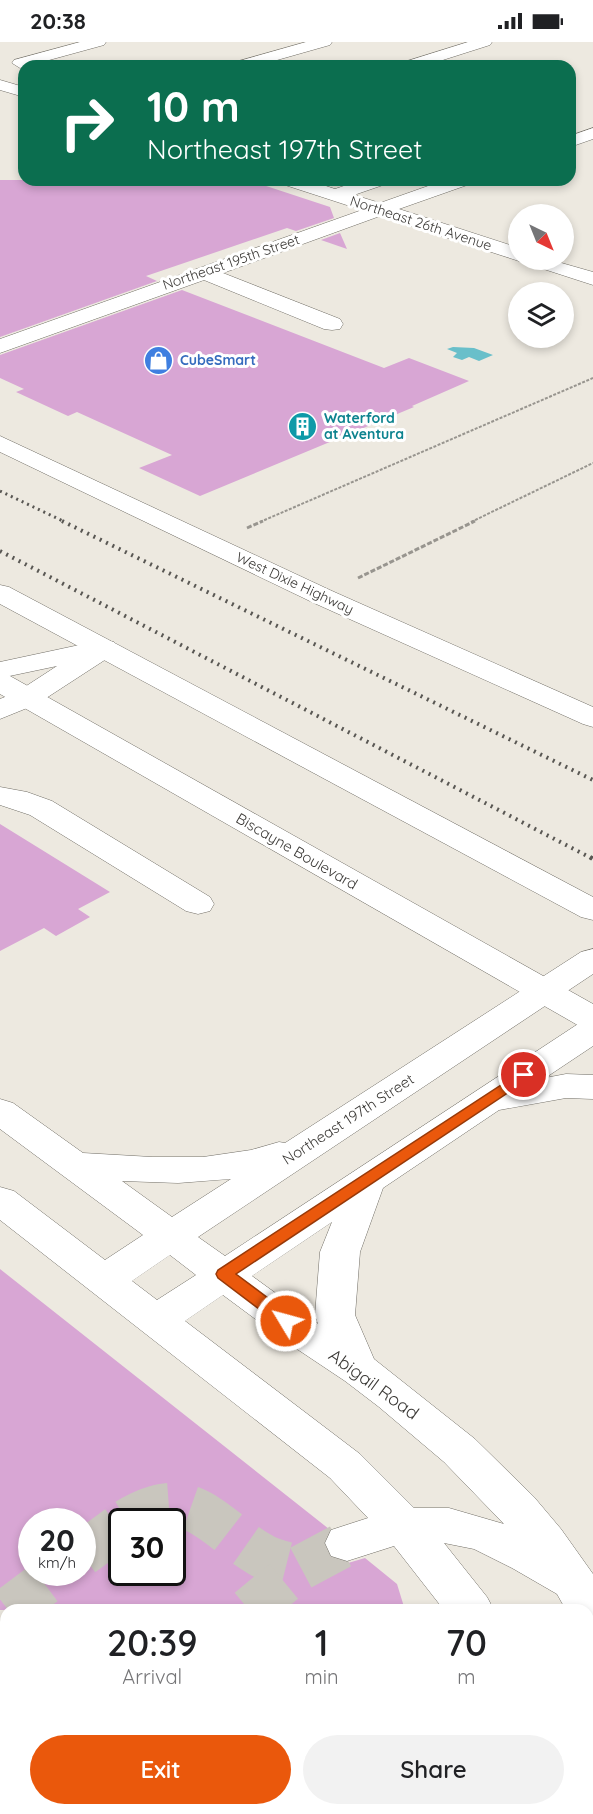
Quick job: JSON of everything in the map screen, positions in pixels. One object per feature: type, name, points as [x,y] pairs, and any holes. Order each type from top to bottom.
[{"type":"street","points":[[31,60],[98,42]]},
{"type":"street","points":[[260,60],[324,42]]},
{"type":"street","points":[[426,60],[484,42]]},
{"type":"street","points":[[0,85],[18,90]]},
{"type":"street","points":[[576,140],[593,133]]},
{"type":"street","name":"Northeast 26th Avenue","points":[[308,186],[508,251]]},
{"type":"street","points":[[336,195],[362,186]]},
{"type":"street","name":"Northeast 195th Street","points":[[0,346],[447,186]]},
{"type":"street","points":[[564,270],[593,279]]},
{"type":"street","points":[[202,272],[332,324]]},
{"type":"street","name":"West Dixie Highway","points":[[0,443],[323,597],[593,718]]},
{"type":"street","points":[[0,593],[593,910]]},
{"type":"street","points":[[0,670],[104,648]]},
{"type":"street","points":[[14,704],[104,648]]},
{"type":"street","name":"Biscayne Boulevard","points":[[0,682],[14,704],[593,1019]]},
{"type":"street","points":[[0,796],[16,798],[41,808],[198,904]]},
{"type":"street","name":"Northeast 197th Street","points":[[104,1280],[593,959]]},
{"type":"street","points":[[155,1320],[593,1030]]},
{"type":"street","points":[[485,1101],[566,1086],[593,1087]]},
{"type":"street","name":"Abigail Road","points":[[0,1111],[302,1332],[358,1369],[454,1444],[507,1495],[545,1539],[586,1600]]},
{"type":"street","points":[[74,1164],[183,1171],[230,1167],[274,1156],[317,1140]]},
{"type":"street","points":[[358,1369],[335,1315],[340,1251],[367,1179]]},
{"type":"street","points":[[0,1200],[345,1466],[404,1526],[466,1604]]},
{"type":"street","points":[[347,1543],[404,1526],[445,1524],[483,1534],[522,1550],[586,1600]]},
{"type":"path","points":[[212,544],[593,378]]},
{"type":"path","points":[[323,597],[390,561],[593,463]]},
{"type":"water","points":[[474,348],[493,355],[479,361],[469,357],[462,360],[453,357],[457,353],[447,349]]},
{"type":"building","points":[[0,180],[18,180],[18,186],[266,186],[330,207],[334,218],[296,231],[287,228],[146,276],[157,281],[0,337]]},
{"type":"building","points":[[340,233],[347,249],[321,240]]},
{"type":"building","points":[[182,290],[384,368],[409,358],[469,381],[412,406],[414,407],[200,496],[139,468],[172,455],[77,412],[68,416],[16,392],[24,389],[0,378],[0,355]]},
{"type":"building","points":[[0,824],[110,892],[78,909],[90,917],[56,936],[44,928],[0,951]]},
{"type":"building","points":[[0,1269],[329,1529],[323,1544],[330,1558],[348,1563],[365,1558],[397,1584],[403,1604],[0,1604]]},
{"type":"tunnel","points":[[158,1508],[184,1506],[212,1520],[265,1557],[300,1568]]},
{"type":"tunnel","points":[[96,1544],[108,1535]]},
{"type":"tunnel","points":[[300,1568],[347,1543]]},
{"type":"tunnel","points":[[256,1604],[300,1568]]},
{"type":"tunnel","points":[[16,1604],[40,1586]]},
{"type":"railway","points":[[0,491],[65,522]]},
{"type":"railway","points":[[62,521],[593,780]]},
{"type":"railway","points":[[0,551],[593,859],[590,857]]},
{"type":"place","name":"CubeSmart","points":[[159,360]]},
{"type":"place","name":"Waterford at Aventura","points":[[303,426]]},
{"type":"route","points":[[286,1321],[224,1274],[524,1075]]}]
